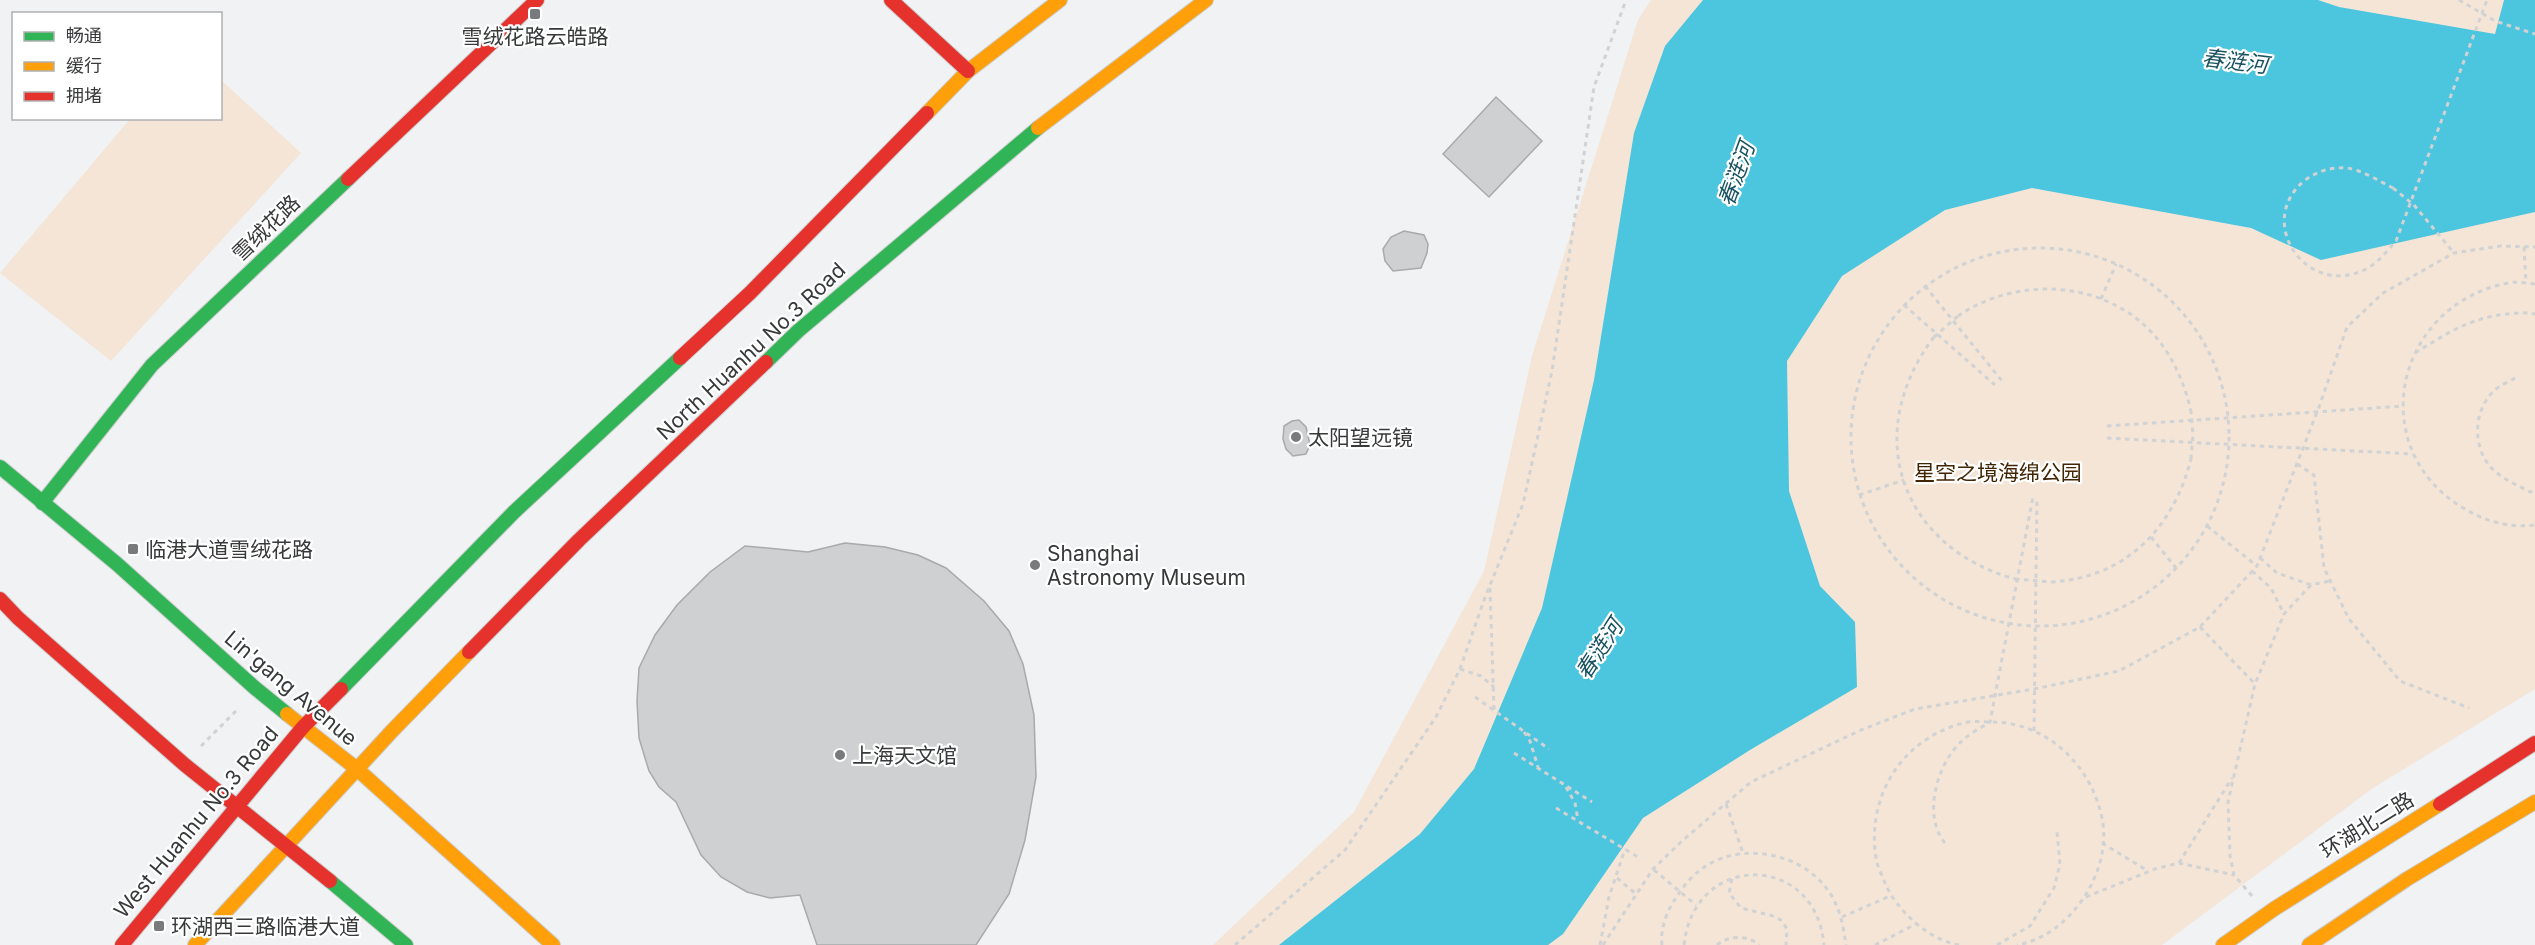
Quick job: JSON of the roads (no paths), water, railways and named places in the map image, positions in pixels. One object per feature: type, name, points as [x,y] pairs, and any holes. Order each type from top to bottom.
[{"type":"main road","name":"雪绒花路","points":[[42,503],[152,365],[537,0]]},
{"type":"main road","points":[[891,0],[968,71]]},
{"type":"main road","name":"North Huanhu No.3 Road","points":[[303,727],[514,512],[750,293],[968,71],[1060,0]]},
{"type":"main road","name":"North Huanhu No.3 Road","points":[[357,769],[579,540],[798,331],[1034,131],[1206,0]]},
{"type":"main road","name":"Lin'gang Avenue","points":[[0,467],[117,564],[255,688],[357,769],[553,945]]},
{"type":"main road","points":[[0,599],[18,618],[184,765],[406,945]]},
{"type":"main road","name":"West Huanhu No.3 Road","points":[[122,945],[303,727]]},
{"type":"main road","name":"环湖北二路","points":[[2223,945],[2266,914],[2535,743]]},
{"type":"main road","points":[[195,945],[357,769]]},
{"type":"main road","points":[[2309,945],[2407,879],[2535,802]]},
{"type":"water","name":"春涟河","points":[[1703,0],[2318,0],[2339,7],[2495,34],[2504,0],[2535,0],[2535,212],[2321,260],[2251,228],[2032,188],[1945,210],[1842,276],[1787,361],[1789,491],[1820,586],[1855,622],[1857,687],[1750,750],[1643,818],[1563,934],[1548,945],[1279,945],[1420,834],[1474,769],[1542,608],[1594,380],[1634,133],[1665,46]]},
{"type":"place","name":"雪绒花路云皓路","points":[[535,14]]},
{"type":"place","name":"太阳望远镜","points":[[1296,437]]},
{"type":"place","name":"临港大道雪绒花路","points":[[133,549]]},
{"type":"place","name":"Shanghai Astronomy Museum","points":[[1035,565]]},
{"type":"place","name":"上海天文馆","points":[[840,755]]},
{"type":"place","name":"环湖西三路临港大道","points":[[159,926]]},
{"type":"park label","name":"星空之境海绵公园","points":[[1998,472]]}]
